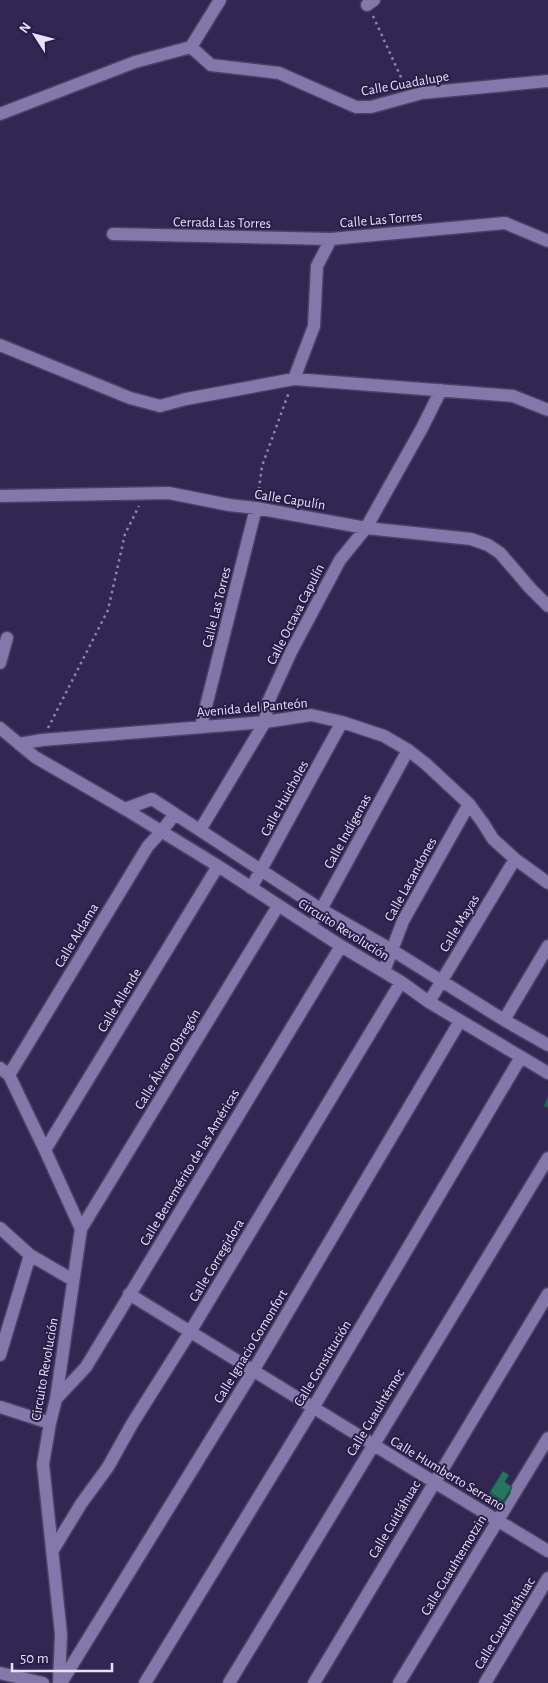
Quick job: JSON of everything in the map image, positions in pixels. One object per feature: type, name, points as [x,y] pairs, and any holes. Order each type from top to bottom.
[{"type":"street","points":[[0,114],[135,62],[191,47],[220,0]]},
{"type":"street","name":"Calle Guadalupe","points":[[191,47],[211,65],[278,73],[356,107],[371,107],[422,93],[548,81]]},
{"type":"street","name":"Calle Las Torres","points":[[294,379],[314,326],[316,266],[331,239],[506,224],[548,241]]},
{"type":"street","name":"Cerrada Las Torres","points":[[113,234],[331,239]]},
{"type":"street","points":[[0,344],[130,398],[160,406],[186,399],[294,379],[514,396],[548,410]]},
{"type":"street","name":"Calle Octava Capulín","points":[[200,830],[265,722],[268,702],[291,652],[340,560],[366,528],[422,428],[440,390]]},
{"type":"street","name":"Calle Capulín","points":[[0,496],[169,493],[366,528],[471,539],[488,545],[500,553],[548,606]]},
{"type":"street","name":"Calle Las Torres","points":[[202,726],[256,508]]},
{"type":"street","points":[[0,663],[7,638]]},
{"type":"street","name":"Avenida del Panteón","points":[[19,744],[42,740],[265,722],[311,715],[342,722],[384,736],[408,750],[440,776],[469,804],[493,839],[515,859],[548,883]]},
{"type":"street","name":"Calle Huicholes","points":[[251,888],[342,722]]},
{"type":"street","name":"Circuito Revolución","points":[[0,728],[36,757],[218,866],[341,946],[384,971],[429,1002],[548,1073]]},
{"type":"street","name":"Calle Indígenas","points":[[312,926],[408,750]]},
{"type":"street","name":"Circuito Revolución","points":[[125,809],[152,799],[322,910],[392,950],[504,1020],[548,1045]]},
{"type":"street","name":"Calle Lacandones","points":[[384,971],[402,921],[469,804]]},
{"type":"street","name":"Calle Aldama","points":[[4,1071],[148,846],[175,814]]},
{"type":"street","name":"Calle Mayas","points":[[429,1002],[515,859]]},
{"type":"street","name":"Calle Allende","points":[[45,1150],[218,866]]},
{"type":"street","name":"Calle Álvaro Obregón","points":[[81,1228],[278,906]]},
{"type":"street","name":"Calle Benemérito de las Américas","points":[[56,1399],[86,1367],[341,946]]},
{"type":"street","points":[[504,1020],[548,946]]},
{"type":"street","name":"Calle Corregidora","points":[[53,1550],[81,1504],[108,1467],[132,1424],[190,1332],[401,982]]},
{"type":"street","name":"Calle Ignacio Comonfort","points":[[60,1683],[253,1371],[460,1021]]},
{"type":"street","name":"Calle Constitución","points":[[145,1683],[313,1408],[521,1057]]},
{"type":"street","points":[[4,1071],[45,1150],[81,1228]]},
{"type":"street","name":"Calle Cuauhtémoc","points":[[230,1683],[548,1158]]},
{"type":"street","points":[[0,1228],[30,1255],[73,1280]]},
{"type":"street","name":"Circuito Revolución","points":[[60,1683],[61,1634],[43,1464],[56,1399],[81,1228]]},
{"type":"street","points":[[0,1355],[30,1255]]},
{"type":"street","name":"Calle Humberto Serrano","points":[[129,1294],[548,1551]]},
{"type":"street","name":"Calle Cuitláhuac","points":[[314,1683],[548,1294]]},
{"type":"street","points":[[0,1407],[50,1423]]},
{"type":"street","name":"Calle Cuauhtemotzin","points":[[399,1683],[548,1438]]},
{"type":"street","name":"Calle Cuauhnáhuac","points":[[485,1683],[548,1578]]},
{"type":"street","points":[[0,1673],[43,1683]]},
{"type":"path","points":[[371,2],[410,96]]},
{"type":"path","points":[[256,508],[262,466],[294,379]]},
{"type":"path","points":[[42,740],[108,610],[125,534],[146,493]]},
{"type":"building","points":[[503,1471],[509,1475],[505,1482],[512,1487],[503,1501],[490,1492]]}]
